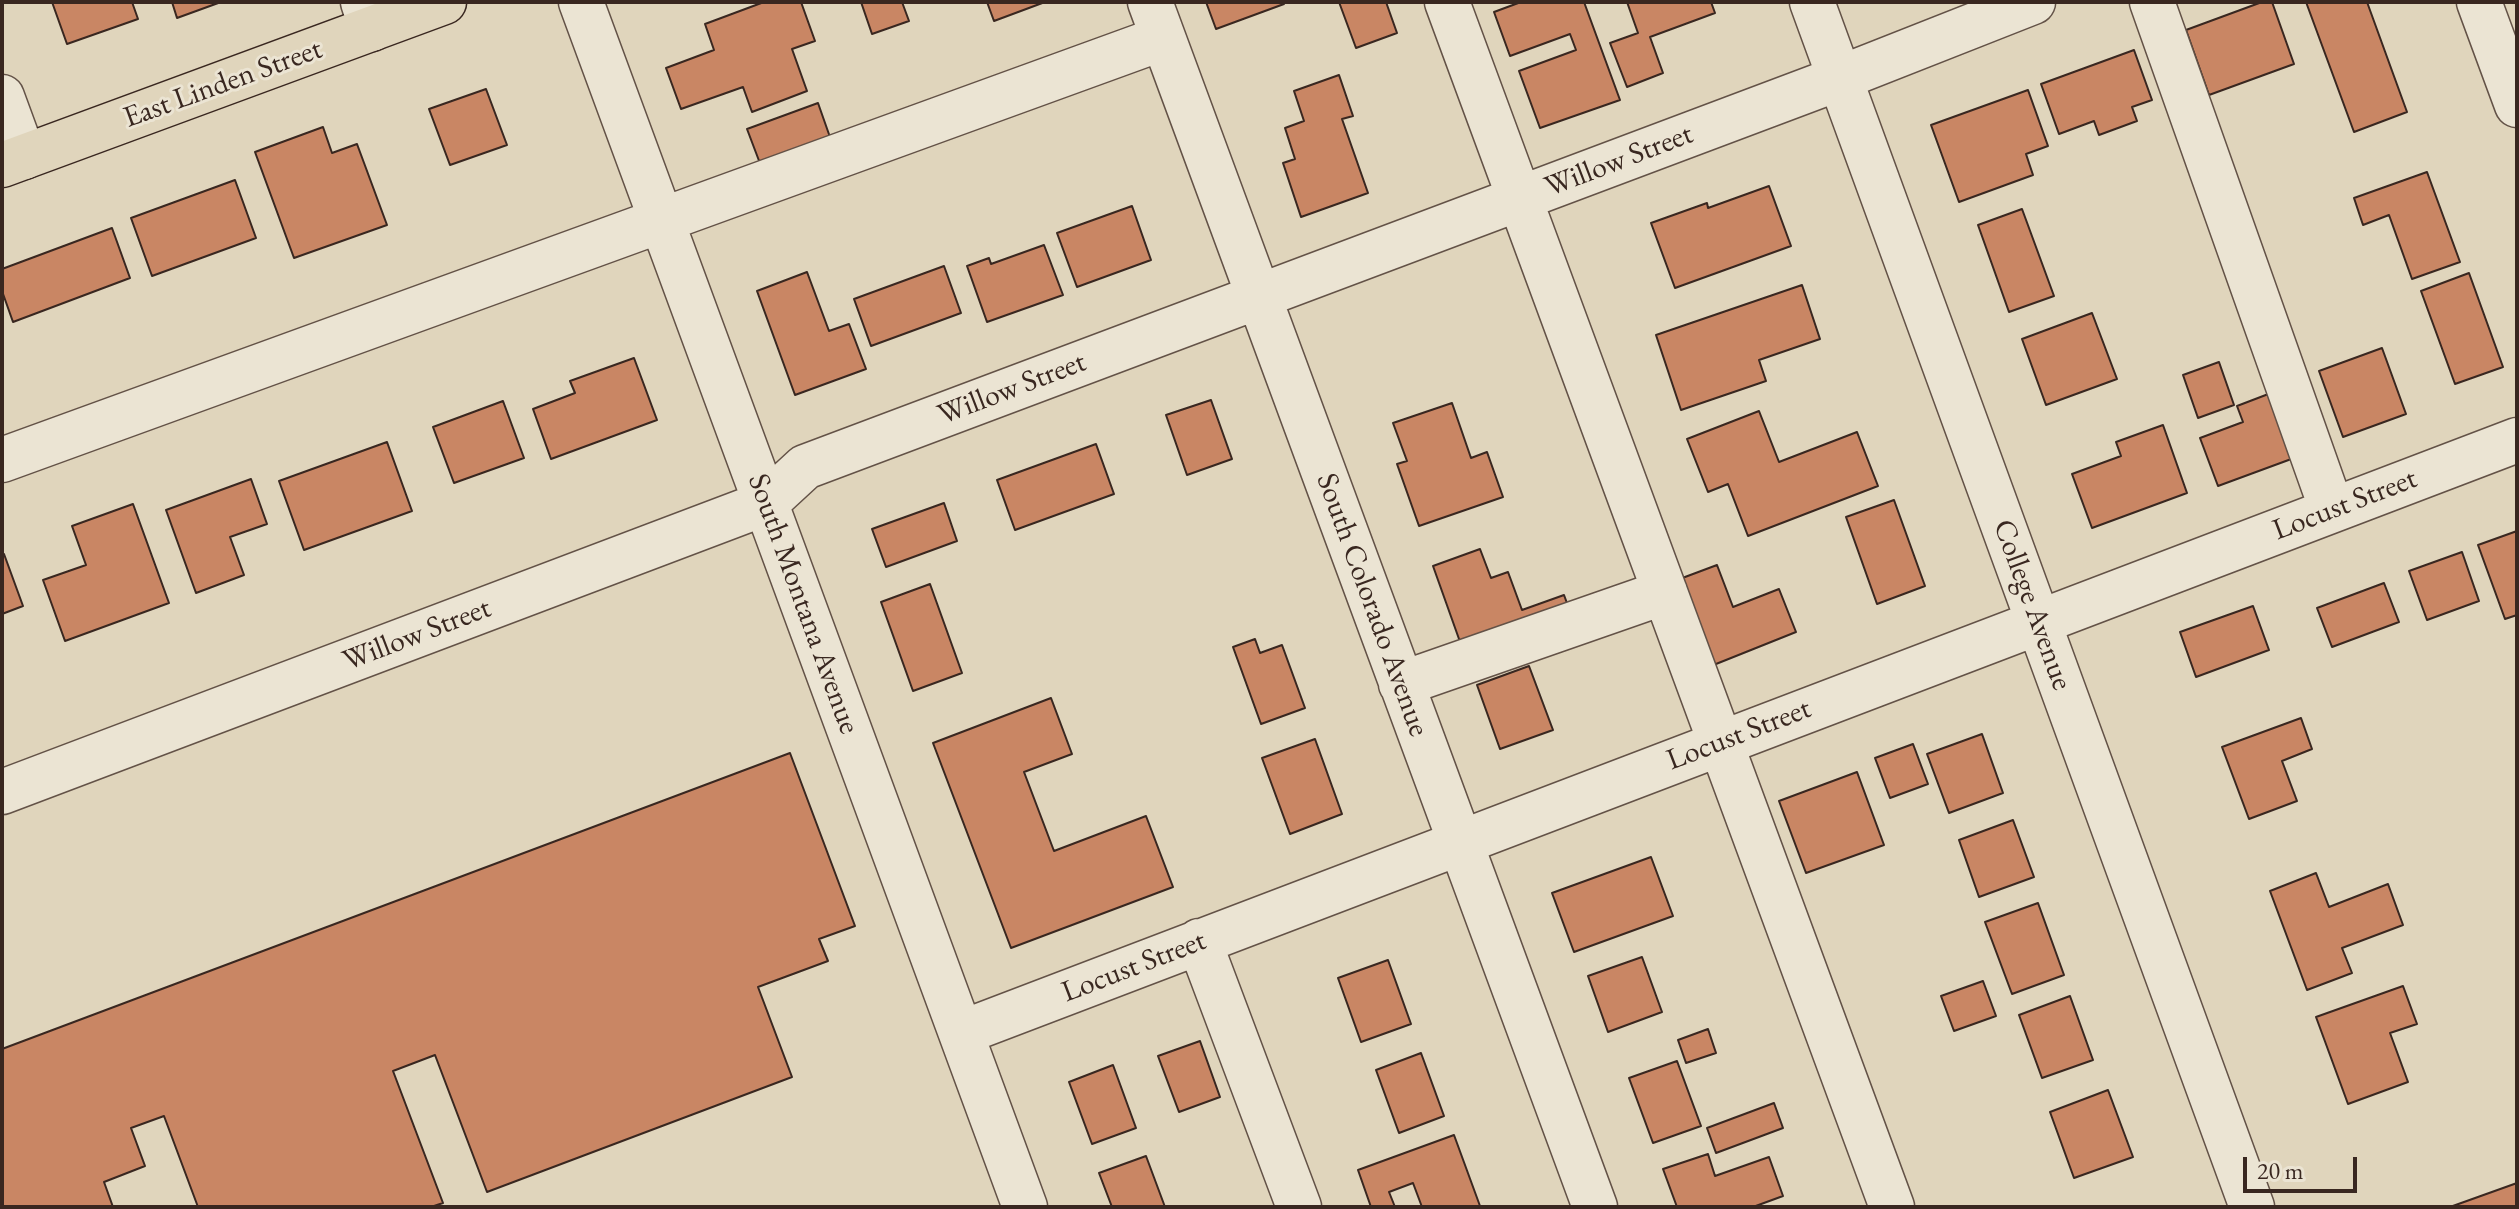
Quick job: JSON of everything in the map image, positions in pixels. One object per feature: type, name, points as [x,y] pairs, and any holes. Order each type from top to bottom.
[{"type":"main road","name":"East Linden Street","points":[[13,161],[368,15],[444,2]]},
{"type":"street","name":"South Montana Avenue","points":[[581,2],[1025,1207]]},
{"type":"street","points":[[1447,2],[1892,1207]]},
{"type":"street","name":"College Avenue","points":[[1812,2],[2252,1207]]},
{"type":"street","name":"Willow Street","points":[[2,792],[766,503],[805,467],[1840,78],[2033,2]]},
{"type":"street","points":[[2152,2],[2332,510]]},
{"type":"street","points":[[2479,2],[2517,105]]},
{"type":"street","points":[[2,460],[662,220],[1156,20]]},
{"type":"street","name":"South Colorado Avenue","points":[[1156,20],[1595,1207]]},
{"type":"street","points":[[2,97],[13,161]]},
{"type":"street","name":"Locust Street","points":[[961,1033],[2517,440]]},
{"type":"street","points":[[1401,684],[1665,592]]},
{"type":"street","points":[[1199,941],[1299,1207]]},
{"type":"building","points":[[52,2],[132,2],[138,19],[67,44]]},
{"type":"building","points":[[172,2],[221,2],[177,18]]},
{"type":"building","points":[[764,2],[801,2],[815,41],[792,49],[807,91],[752,112],[743,87],[681,109],[666,68],[714,50],[705,24]]},
{"type":"building","points":[[861,2],[902,2],[909,21],[872,34]]},
{"type":"building","points":[[987,2],[1045,2],[994,21]]},
{"type":"building","points":[[1206,2],[1284,2],[1284,4],[1216,29]]},
{"type":"building","points":[[1339,2],[1386,2],[1397,33],[1356,48]]},
{"type":"building","points":[[1521,2],[1584,2],[1620,100],[1540,128],[1519,71],[1576,50],[1570,34],[1510,56],[1494,12]]},
{"type":"building","points":[[1627,2],[1711,2],[1715,13],[1650,37],[1663,73],[1627,87],[1610,43],[1638,33]]},
{"type":"building","points":[[2262,2],[2272,2],[2294,64],[2209,95],[2186,30]]},
{"type":"building","points":[[2306,2],[2367,2],[2407,112],[2354,132]]},
{"type":"building","points":[[2134,50],[2152,100],[2132,107],[2137,121],[2099,135],[2094,121],[2059,134],[2041,84]]},
{"type":"building","points":[[1339,75],[1353,116],[1342,119],[1368,193],[1301,217],[1283,163],[1295,159],[1285,128],[1304,121],[1294,91]]},
{"type":"building","points":[[486,89],[507,145],[450,165],[429,109]]},
{"type":"building","points":[[2028,90],[2048,146],[2026,154],[2033,175],[1959,202],[1931,125]]},
{"type":"building","points":[[818,103],[831,140],[761,166],[747,129]]},
{"type":"building","points":[[323,127],[332,153],[357,144],[387,225],[294,258],[255,152]]},
{"type":"building","points":[[2427,172],[2460,262],[2412,279],[2389,215],[2363,225],[2354,198]]},
{"type":"building","points":[[235,180],[256,238],[152,276],[131,218]]},
{"type":"building","points":[[1769,186],[1791,246],[1675,288],[1651,223],[1707,203],[1708,208]]},
{"type":"building","points":[[1132,206],[1151,260],[1077,287],[1057,233]]},
{"type":"building","points":[[2022,209],[2054,296],[2009,312],[1978,225]]},
{"type":"building","points":[[112,228],[130,278],[13,322],[2,291],[2,269]]},
{"type":"building","points":[[1044,245],[1063,295],[987,322],[967,266],[989,258],[991,264]]},
{"type":"building","points":[[944,266],[961,313],[871,346],[854,299]]},
{"type":"building","points":[[807,272],[829,331],[849,324],[866,369],[795,395],[757,291]]},
{"type":"building","points":[[2469,273],[2503,367],[2455,384],[2421,291]]},
{"type":"building","points":[[1802,285],[1820,339],[1759,360],[1766,381],[1681,410],[1656,335]]},
{"type":"building","points":[[2092,313],[2117,379],[2046,405],[2022,339]]},
{"type":"building","points":[[2382,348],[2406,414],[2343,437],[2319,371]]},
{"type":"building","points":[[634,358],[657,420],[551,459],[533,409],[575,393],[570,381]]},
{"type":"building","points":[[2219,362],[2234,405],[2198,418],[2183,375]]},
{"type":"building","points":[[2271,393],[2294,458],[2218,486],[2200,438],[2243,422],[2237,406]]},
{"type":"building","points":[[1211,400],[1232,459],[1187,475],[1166,415]]},
{"type":"building","points":[[503,401],[524,458],[454,483],[433,427]]},
{"type":"building","points":[[1452,403],[1471,458],[1487,452],[1503,497],[1419,526],[1397,464],[1407,461],[1393,423]]},
{"type":"building","points":[[1759,411],[1779,462],[1857,432],[1878,486],[1748,536],[1728,484],[1708,492],[1687,439]]},
{"type":"building","points":[[2163,425],[2187,493],[2092,528],[2072,474],[2121,456],[2116,442]]},
{"type":"building","points":[[387,442],[412,511],[304,550],[279,481]]},
{"type":"building","points":[[1096,444],[1114,494],[1015,530],[997,480]]},
{"type":"building","points":[[251,479],[267,524],[230,537],[244,575],[196,593],[166,510]]},
{"type":"building","points":[[1894,500],[1925,586],[1877,604],[1846,517]]},
{"type":"building","points":[[944,503],[957,541],[886,567],[872,529]]},
{"type":"building","points":[[133,504],[169,603],[65,641],[43,580],[86,565],[72,526]]},
{"type":"building","points":[[2517,531],[2517,615],[2505,619],[2478,545]]},
{"type":"building","points":[[1480,549],[1491,578],[1508,572],[1522,610],[1564,595],[1571,614],[1464,653],[1433,566]]},
{"type":"building","points":[[2462,552],[2479,601],[2427,620],[2409,571]]},
{"type":"building","points":[[2,555],[23,606],[2,614]]},
{"type":"building","points":[[1717,565],[1733,607],[1779,589],[1796,632],[1711,666],[1677,580]]},
{"type":"building","points":[[2384,583],[2399,622],[2332,647],[2317,608]]},
{"type":"building","points":[[930,584],[962,673],[913,691],[881,602]]},
{"type":"building","points":[[2253,606],[2269,650],[2196,677],[2180,632]]},
{"type":"building","points":[[1255,639],[1260,653],[1282,645],[1305,708],[1261,724],[1233,647]]},
{"type":"building","points":[[1529,666],[1553,730],[1500,749],[1477,685]]},
{"type":"building","points":[[1051,698],[1072,754],[1024,772],[1054,851],[1146,816],[1173,887],[1011,948],[933,743]]},
{"type":"building","points":[[2301,718],[2312,749],[2282,761],[2297,801],[2249,819],[2222,747]]},
{"type":"building","points":[[1982,734],[2003,793],[1949,813],[1927,754]]},
{"type":"building","points":[[1315,739],[1342,814],[1290,834],[1262,758]]},
{"type":"building","points":[[1913,744],[1928,784],[1890,798],[1875,758]]},
{"type":"building","points":[[790,753],[855,926],[819,939],[828,961],[758,987],[792,1077],[487,1192],[435,1055],[393,1071],[443,1203],[431,1207],[198,1207],[164,1116],[131,1128],[145,1166],[104,1182],[113,1207],[2,1207],[2,1049]]},
{"type":"building","points":[[1857,772],[1884,845],[1806,873],[1779,801]]},
{"type":"building","points":[[2013,820],[2034,877],[1979,897],[1959,840]]},
{"type":"building","points":[[1651,857],[1673,916],[1574,952],[1552,893]]},
{"type":"building","points":[[2316,873],[2329,907],[2388,884],[2403,925],[2342,948],[2352,973],[2307,990],[2270,891]]},
{"type":"building","points":[[2038,903],[2064,975],[2012,994],[1985,922]]},
{"type":"building","points":[[1642,957],[1662,1012],[1608,1032],[1588,976]]},
{"type":"building","points":[[1388,960],[1411,1024],[1361,1042],[1338,978]]},
{"type":"building","points":[[1983,981],[1996,1016],[1954,1031],[1941,996]]},
{"type":"building","points":[[2403,986],[2417,1024],[2390,1033],[2408,1082],[2348,1104],[2316,1017]]},
{"type":"building","points":[[2070,996],[2093,1060],[2042,1078],[2019,1015]]},
{"type":"building","points":[[1708,1029],[1716,1053],[1686,1063],[1678,1040]]},
{"type":"building","points":[[1200,1041],[1220,1097],[1179,1112],[1158,1056]]},
{"type":"building","points":[[1421,1053],[1444,1116],[1399,1133],[1376,1070]]},
{"type":"building","points":[[1677,1061],[1701,1126],[1653,1143],[1629,1078]]},
{"type":"building","points":[[1113,1065],[1136,1128],[1092,1144],[1069,1082]]},
{"type":"building","points":[[2108,1090],[2133,1157],[2074,1178],[2050,1112]]},
{"type":"building","points":[[1774,1103],[1783,1128],[1716,1153],[1707,1128]]},
{"type":"building","points":[[1454,1135],[1480,1206],[1422,1207],[1413,1183],[1389,1192],[1395,1207],[1371,1207],[1358,1170]]},
{"type":"building","points":[[1708,1154],[1715,1176],[1769,1157],[1783,1196],[1753,1207],[1677,1207],[1663,1169]]},
{"type":"building","points":[[1146,1156],[1165,1207],[1112,1207],[1099,1173]]},
{"type":"building","points":[[2517,1183],[2517,1207],[2450,1207]]}]
